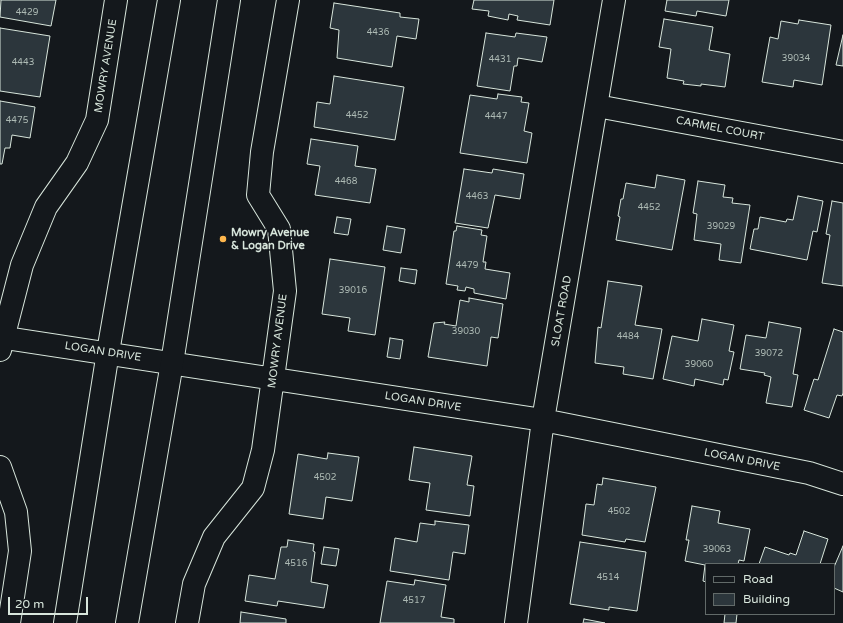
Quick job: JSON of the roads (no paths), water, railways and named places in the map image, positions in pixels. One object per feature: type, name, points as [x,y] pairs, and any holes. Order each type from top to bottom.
[{"type":"street","name":"MOWRY AVENUE","points":[[1,341],[22,265],[46,208],[77,163],[97,120],[116,0]]},
{"type":"street","points":[[65,623],[108,352],[169,0]]},
{"type":"street","points":[[127,623],[172,362],[229,0]]},
{"type":"street","name":"MOWRY AVENUE","points":[[187,623],[194,584],[214,537],[253,488],[263,450],[285,291],[279,229],[258,195],[262,152],[288,0]]},
{"type":"street","name":"SLOAT ROAD","points":[[516,623],[543,420],[614,0]]},
{"type":"street","name":"CARMEL COURT","points":[[597,106],[843,152]]},
{"type":"street","name":"LOGAN DRIVE","points":[[1,341],[108,352],[543,420],[809,473],[843,484]]},
{"type":"street","points":[[0,467],[16,512],[20,551],[9,623]]},
{"type":"place","name":"Mowry Avenue & Logan Drive","points":[[223,239]]}]
